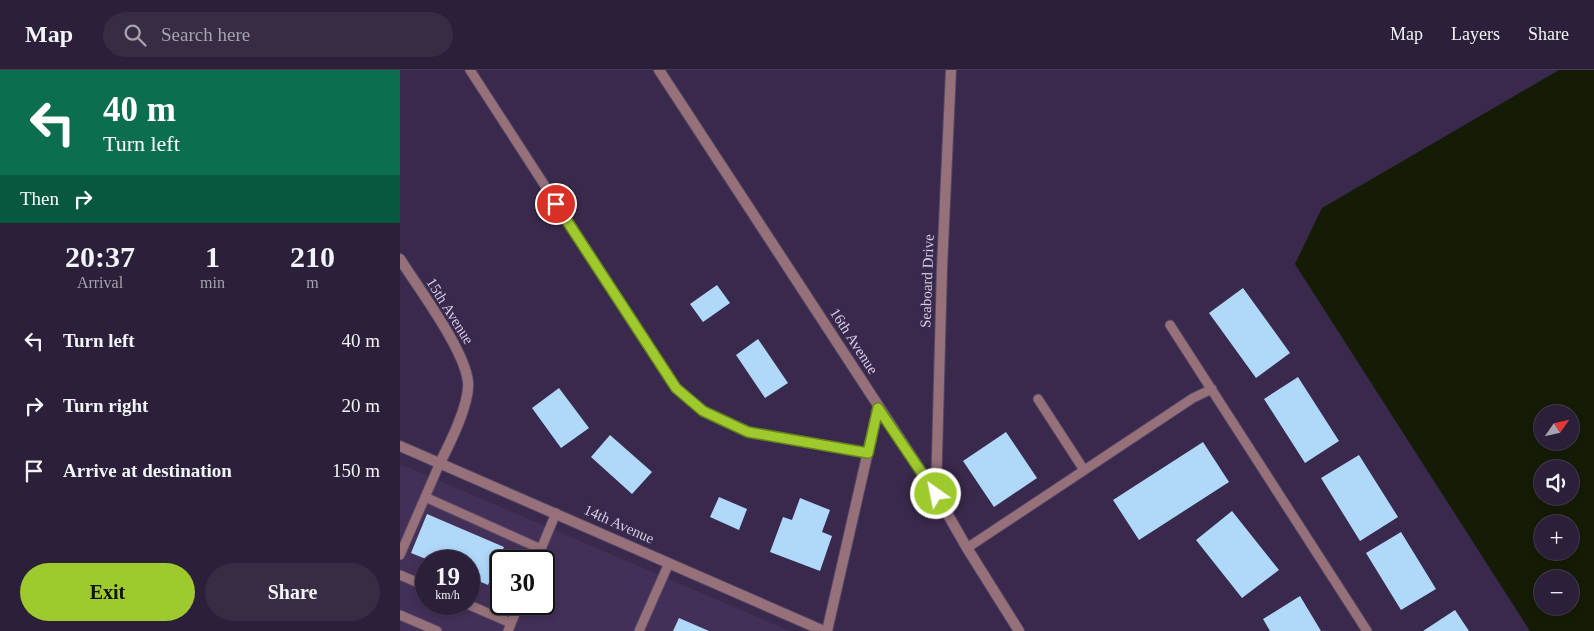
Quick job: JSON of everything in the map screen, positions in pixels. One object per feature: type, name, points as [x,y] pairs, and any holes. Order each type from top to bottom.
[{"type":"street","name":"16th Avenue","points":[[659,70],[878,408],[936,494],[1019,631]]},
{"type":"street","name":"Seaboard Drive","points":[[936,494],[942,278],[951,70]]},
{"type":"street","name":"15th Avenue","points":[[400,259],[459,353],[468,383],[456,432],[439,464]]},
{"type":"street","points":[[826,631],[878,408]]},
{"type":"street","name":"14th Avenue","points":[[400,446],[439,464],[480,479],[826,631]]},
{"type":"lane","points":[[470,70],[676,388],[703,411],[748,432],[868,453]]},
{"type":"lane","points":[[1170,325],[1367,631]]},
{"type":"lane","points":[[967,548],[1193,398],[1212,389]]},
{"type":"lane","points":[[1038,399],[1084,470]]},
{"type":"lane","points":[[400,555],[439,464]]},
{"type":"lane","points":[[425,497],[541,549],[556,513]]},
{"type":"lane","points":[[639,631],[669,563]]},
{"type":"lane","points":[[400,575],[415,581]]},
{"type":"lane","points":[[480,611],[509,627],[514,615]]},
{"type":"lane","points":[[400,616],[437,631]]},
{"type":"shaded area","points":[[1559,70],[1594,70],[1594,631],[1530,631],[1295,264],[1322,208]]},
{"type":"shaded area","points":[[400,464],[790,631],[400,631]]},
{"type":"building","points":[[717,285],[730,303],[703,322],[690,304]]},
{"type":"building","points":[[1243,288],[1290,353],[1256,378],[1209,313]]},
{"type":"building","points":[[758,339],[788,383],[765,398],[736,355]]},
{"type":"building","points":[[1298,377],[1339,441],[1305,463],[1264,399]]},
{"type":"building","points":[[559,388],[589,428],[561,448],[532,408]]},
{"type":"building","points":[[1006,432],[1037,478],[994,507],[963,461]]},
{"type":"building","points":[[610,435],[652,472],[632,494],[591,457]]},
{"type":"building","points":[[1203,442],[1229,482],[1139,540],[1113,500]]},
{"type":"building","points":[[1359,455],[1398,517],[1360,541],[1321,478]]},
{"type":"building","points":[[719,497],[747,509],[739,530],[710,517]]},
{"type":"building","points":[[800,498],[830,510],[822,532],[832,536],[820,571],[770,552],[783,517],[792,520]]},
{"type":"building","points":[[1232,511],[1279,570],[1242,598],[1196,540]]},
{"type":"building","points":[[427,514],[504,547],[503,550],[490,550],[490,580],[488,585],[480,582],[480,550],[415,550],[415,555],[411,553]]},
{"type":"building","points":[[1401,532],[1436,589],[1401,610],[1366,553]]},
{"type":"building","points":[[1300,596],[1321,631],[1270,631],[1263,619]]},
{"type":"building","points":[[1455,610],[1469,631],[1423,631]]},
{"type":"building","points":[[679,618],[709,631],[673,631]]},
{"type":"route","points":[[556,204],[676,388],[703,411],[748,432],[868,453],[878,408],[936,494]]}]
